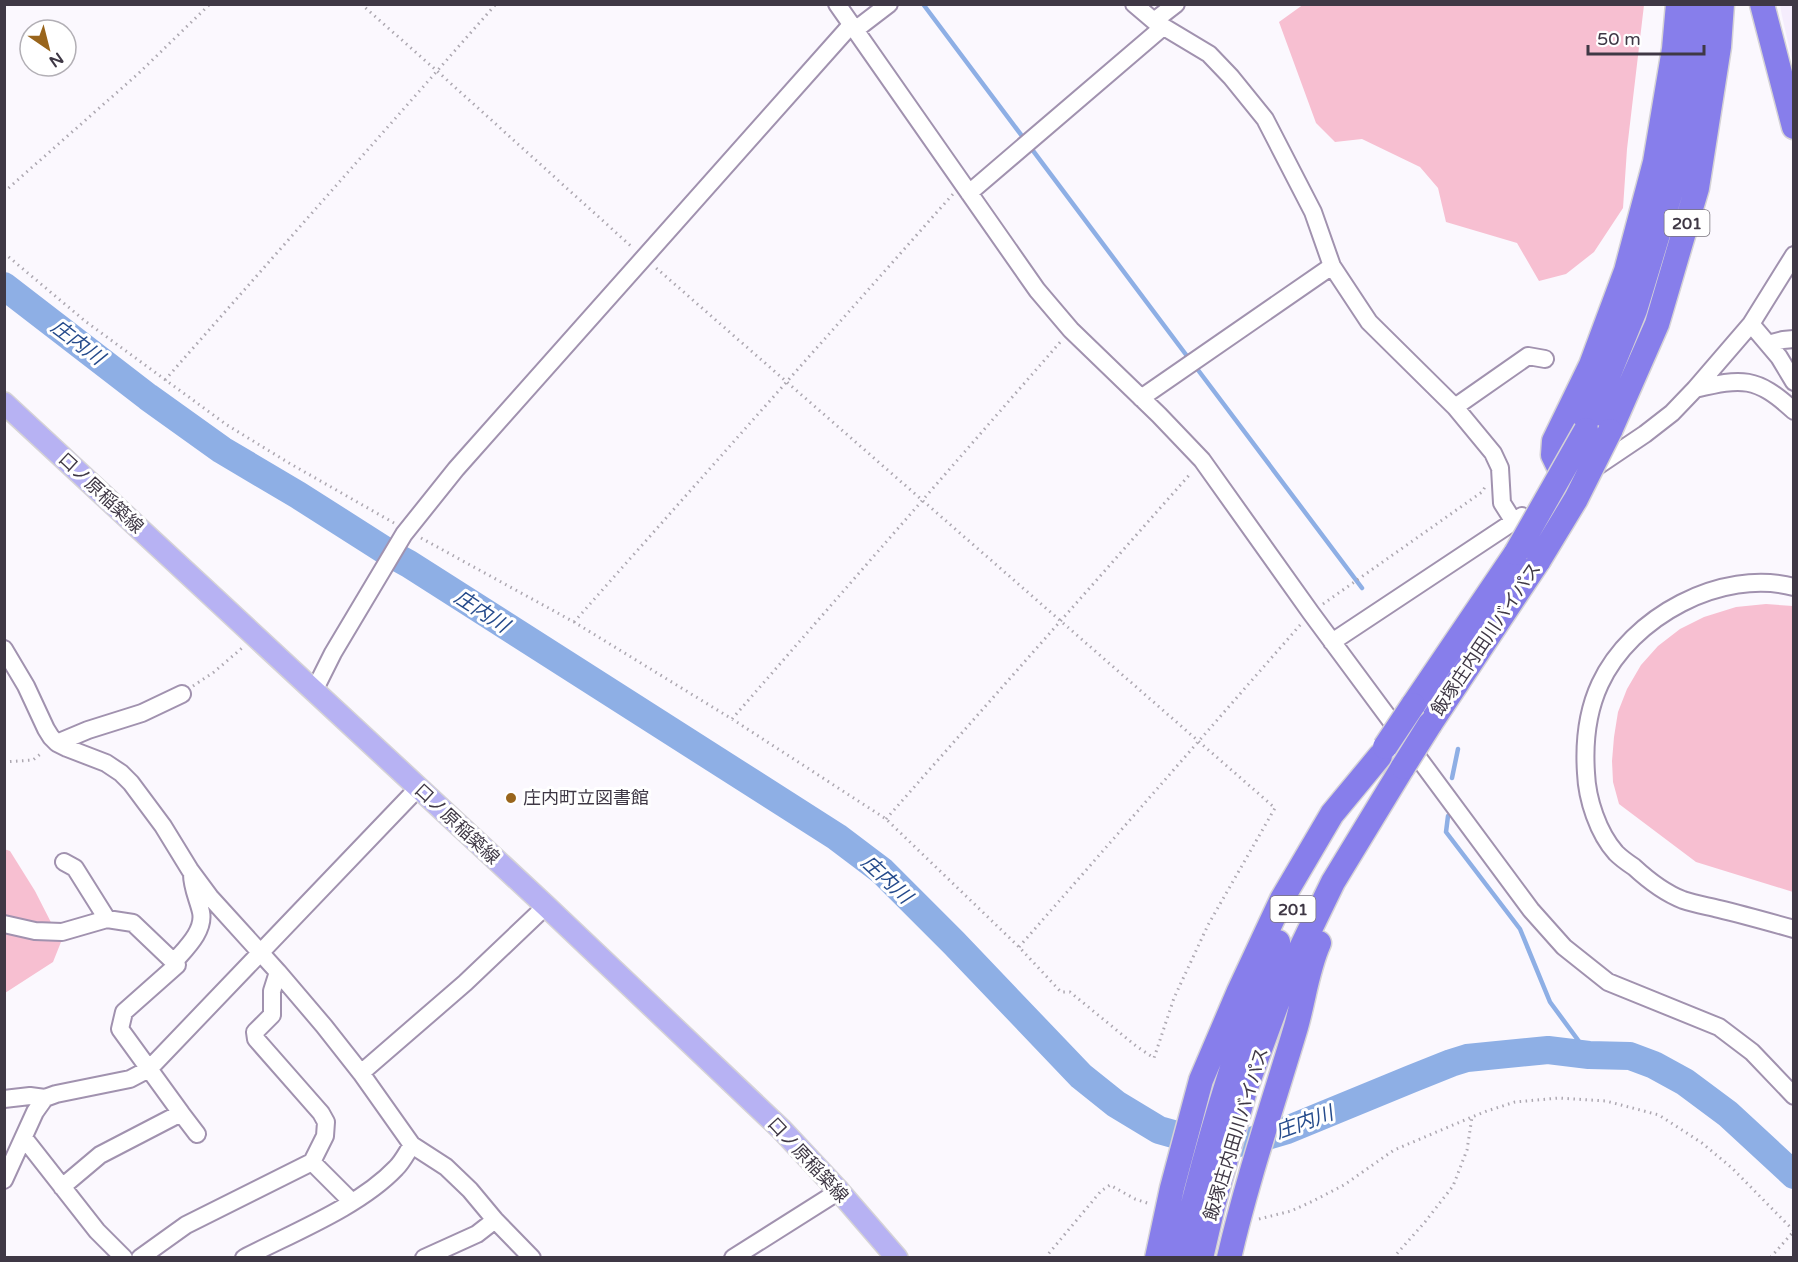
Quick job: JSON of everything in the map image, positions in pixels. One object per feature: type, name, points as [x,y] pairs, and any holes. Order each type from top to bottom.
[{"type":"highway","points":[[1568,486],[1553,455],[1554,441],[1591,364],[1626,271],[1655,162],[1674,49],[1678,4]]},
{"type":"highway","name":"飯塚庄内田川バイパス","points":[[1180,1257],[1204,1199],[1236,1087],[1259,990],[1289,916],[1382,752],[1516,553],[1586,430],[1635,310],[1675,178],[1695,52],[1698,4]]},
{"type":"highway","name":"飯塚庄内田川バイパス","points":[[1236,1087],[1333,882],[1389,788],[1539,560],[1576,499],[1610,431],[1657,324],[1697,188],[1719,47],[1722,4]]},
{"type":"highway","points":[[1762,4],[1794,127]]},
{"type":"highway","points":[[1156,1257],[1201,1080],[1239,991],[1282,899],[1332,814],[1382,752]]},
{"type":"highway","points":[[1229,1257],[1246,1214],[1275,1093],[1296,1025],[1312,959],[1389,788]]},
{"type":"highway","name":"飯塚庄内田川バイパス","points":[[1201,1257],[1204,1199]]},
{"type":"main road","name":"口ノ原稲築線","points":[[4,403],[546,906],[782,1130],[897,1257]]},
{"type":"street","points":[[837,4],[1037,290],[1071,330],[1202,460],[1332,642],[1531,910],[1564,947],[1608,982],[1719,1027],[1752,1052],[1794,1096]]},
{"type":"street","points":[[314,691],[333,653],[405,532],[456,469],[853,28],[889,4]]},
{"type":"street","points":[[1134,4],[1158,24],[1209,54],[1265,119],[1313,212],[1332,266],[1369,322],[1455,407],[1493,453],[1500,468],[1502,503],[1514,522]]},
{"type":"street","points":[[965,188],[1158,24],[1176,4]]},
{"type":"street","points":[[1332,642],[1568,486],[1672,413],[1751,324],[1794,255]]},
{"type":"street","points":[[1142,398],[1332,266]]},
{"type":"street","points":[[1751,324],[1779,357],[1794,382]]},
{"type":"street","points":[[1768,345],[1794,339]]},
{"type":"street","points":[[1455,407],[1528,356],[1545,359]]},
{"type":"street","points":[[1695,389],[1730,381],[1751,383],[1766,390],[1794,411]]},
{"type":"street","points":[[1794,587],[1753,582],[1722,588],[1689,599],[1664,612],[1639,633],[1617,657],[1600,684],[1588,720],[1585,756],[1592,810],[1616,853],[1659,887],[1682,899],[1794,928]]},
{"type":"street","points":[[4,649],[26,686],[46,729],[57,742],[106,764],[121,773],[131,783],[163,826],[210,897],[279,972],[361,1073],[412,1144],[446,1167],[532,1257]]},
{"type":"street","points":[[57,742],[142,713],[182,693]]},
{"type":"street","points":[[4,1099],[30,1096],[45,1098],[130,1079],[149,1069],[418,788]]},
{"type":"street","points":[[64,862],[75,868],[107,919]]},
{"type":"street","points":[[174,962],[193,940],[201,925],[202,915],[192,886],[192,873]]},
{"type":"street","points":[[361,1073],[465,983],[546,906]]},
{"type":"street","points":[[4,924],[35,931],[62,932],[107,919],[133,922],[177,965],[124,1012],[120,1029],[197,1134]]},
{"type":"street","points":[[140,1257],[186,1225],[312,1162],[325,1136],[326,1122],[321,1113],[256,1039],[255,1032],[272,1015],[272,991],[279,972]]},
{"type":"street","points":[[4,1180],[35,1112],[45,1098]]},
{"type":"street","points":[[62,1187],[100,1155],[181,1113]]},
{"type":"street","points":[[24,1138],[98,1232],[124,1257]]},
{"type":"street","points":[[244,1257],[270,1252],[378,1185],[399,1166],[412,1144]]},
{"type":"street","points":[[312,1162],[352,1202]]},
{"type":"street","points":[[733,1257],[839,1191]]},
{"type":"street","points":[[424,1257],[477,1234],[495,1220]]},
{"type":"path","points":[[4,192],[139,74],[210,4]]},
{"type":"path","points":[[4,253],[85,321],[227,425],[405,532],[574,622],[732,719],[886,819],[1019,946],[1061,992],[1070,992],[1154,1058],[1174,998],[1208,925],[1275,808],[645,258],[361,4]]},
{"type":"path","points":[[165,380],[496,4]]},
{"type":"path","points":[[574,622],[786,382],[965,188]]},
{"type":"path","points":[[732,719],[1071,330]]},
{"type":"path","points":[[886,819],[1202,460]]},
{"type":"path","points":[[1019,946],[1311,613],[1482,492],[1488,481]]},
{"type":"path","points":[[182,693],[214,672],[246,645]]},
{"type":"path","points":[[4,762],[33,760],[57,742]]},
{"type":"path","points":[[1246,1214],[1291,1212],[1344,1185],[1394,1150],[1487,1111],[1515,1102],[1559,1098],[1606,1101],[1659,1115],[1702,1143],[1732,1168],[1794,1231],[1770,1257]]},
{"type":"path","points":[[1393,1257],[1425,1222],[1453,1186],[1467,1150],[1472,1118]]},
{"type":"path","points":[[1045,1257],[1101,1191],[1110,1185],[1136,1199],[1155,1205]]},
{"type":"shaded area","points":[[1304,4],[1644,5],[1627,149],[1623,208],[1594,252],[1566,274],[1539,281],[1517,243],[1446,222],[1438,188],[1420,167],[1362,139],[1335,142],[1316,123],[1279,22]]},
{"type":"shaded area","points":[[1780,5],[1793,5],[1793,64],[1782,16]]},
{"type":"shaded area","points":[[1766,604],[1793,606],[1793,892],[1696,862],[1619,804],[1613,782],[1612,761],[1618,712],[1627,689],[1641,665],[1658,646],[1680,629],[1704,617],[1736,607]]},
{"type":"shaded area","points":[[4,849],[10,851],[35,891],[61,942],[53,962],[5,993]]},
{"type":"waterway","points":[[923,4],[1190,360]]},
{"type":"waterway","name":"庄内川","points":[[4,286],[148,397],[222,450],[409,564],[837,837],[882,871],[1081,1076],[1116,1104],[1159,1130],[1209,1144],[1227,1145],[1251,1141],[1287,1130],[1467,1058],[1548,1050],[1589,1055],[1630,1056],[1654,1065],[1685,1082],[1728,1114],[1794,1175]]},
{"type":"waterway","points":[[1195,366],[1362,588]]},
{"type":"waterway","points":[[1452,778],[1458,749]]},
{"type":"waterway","points":[[1448,816],[1446,832],[1520,929],[1550,1002],[1589,1055]]},
{"type":"place","name":"庄内町立図書館","points":[[511,798]]}]
